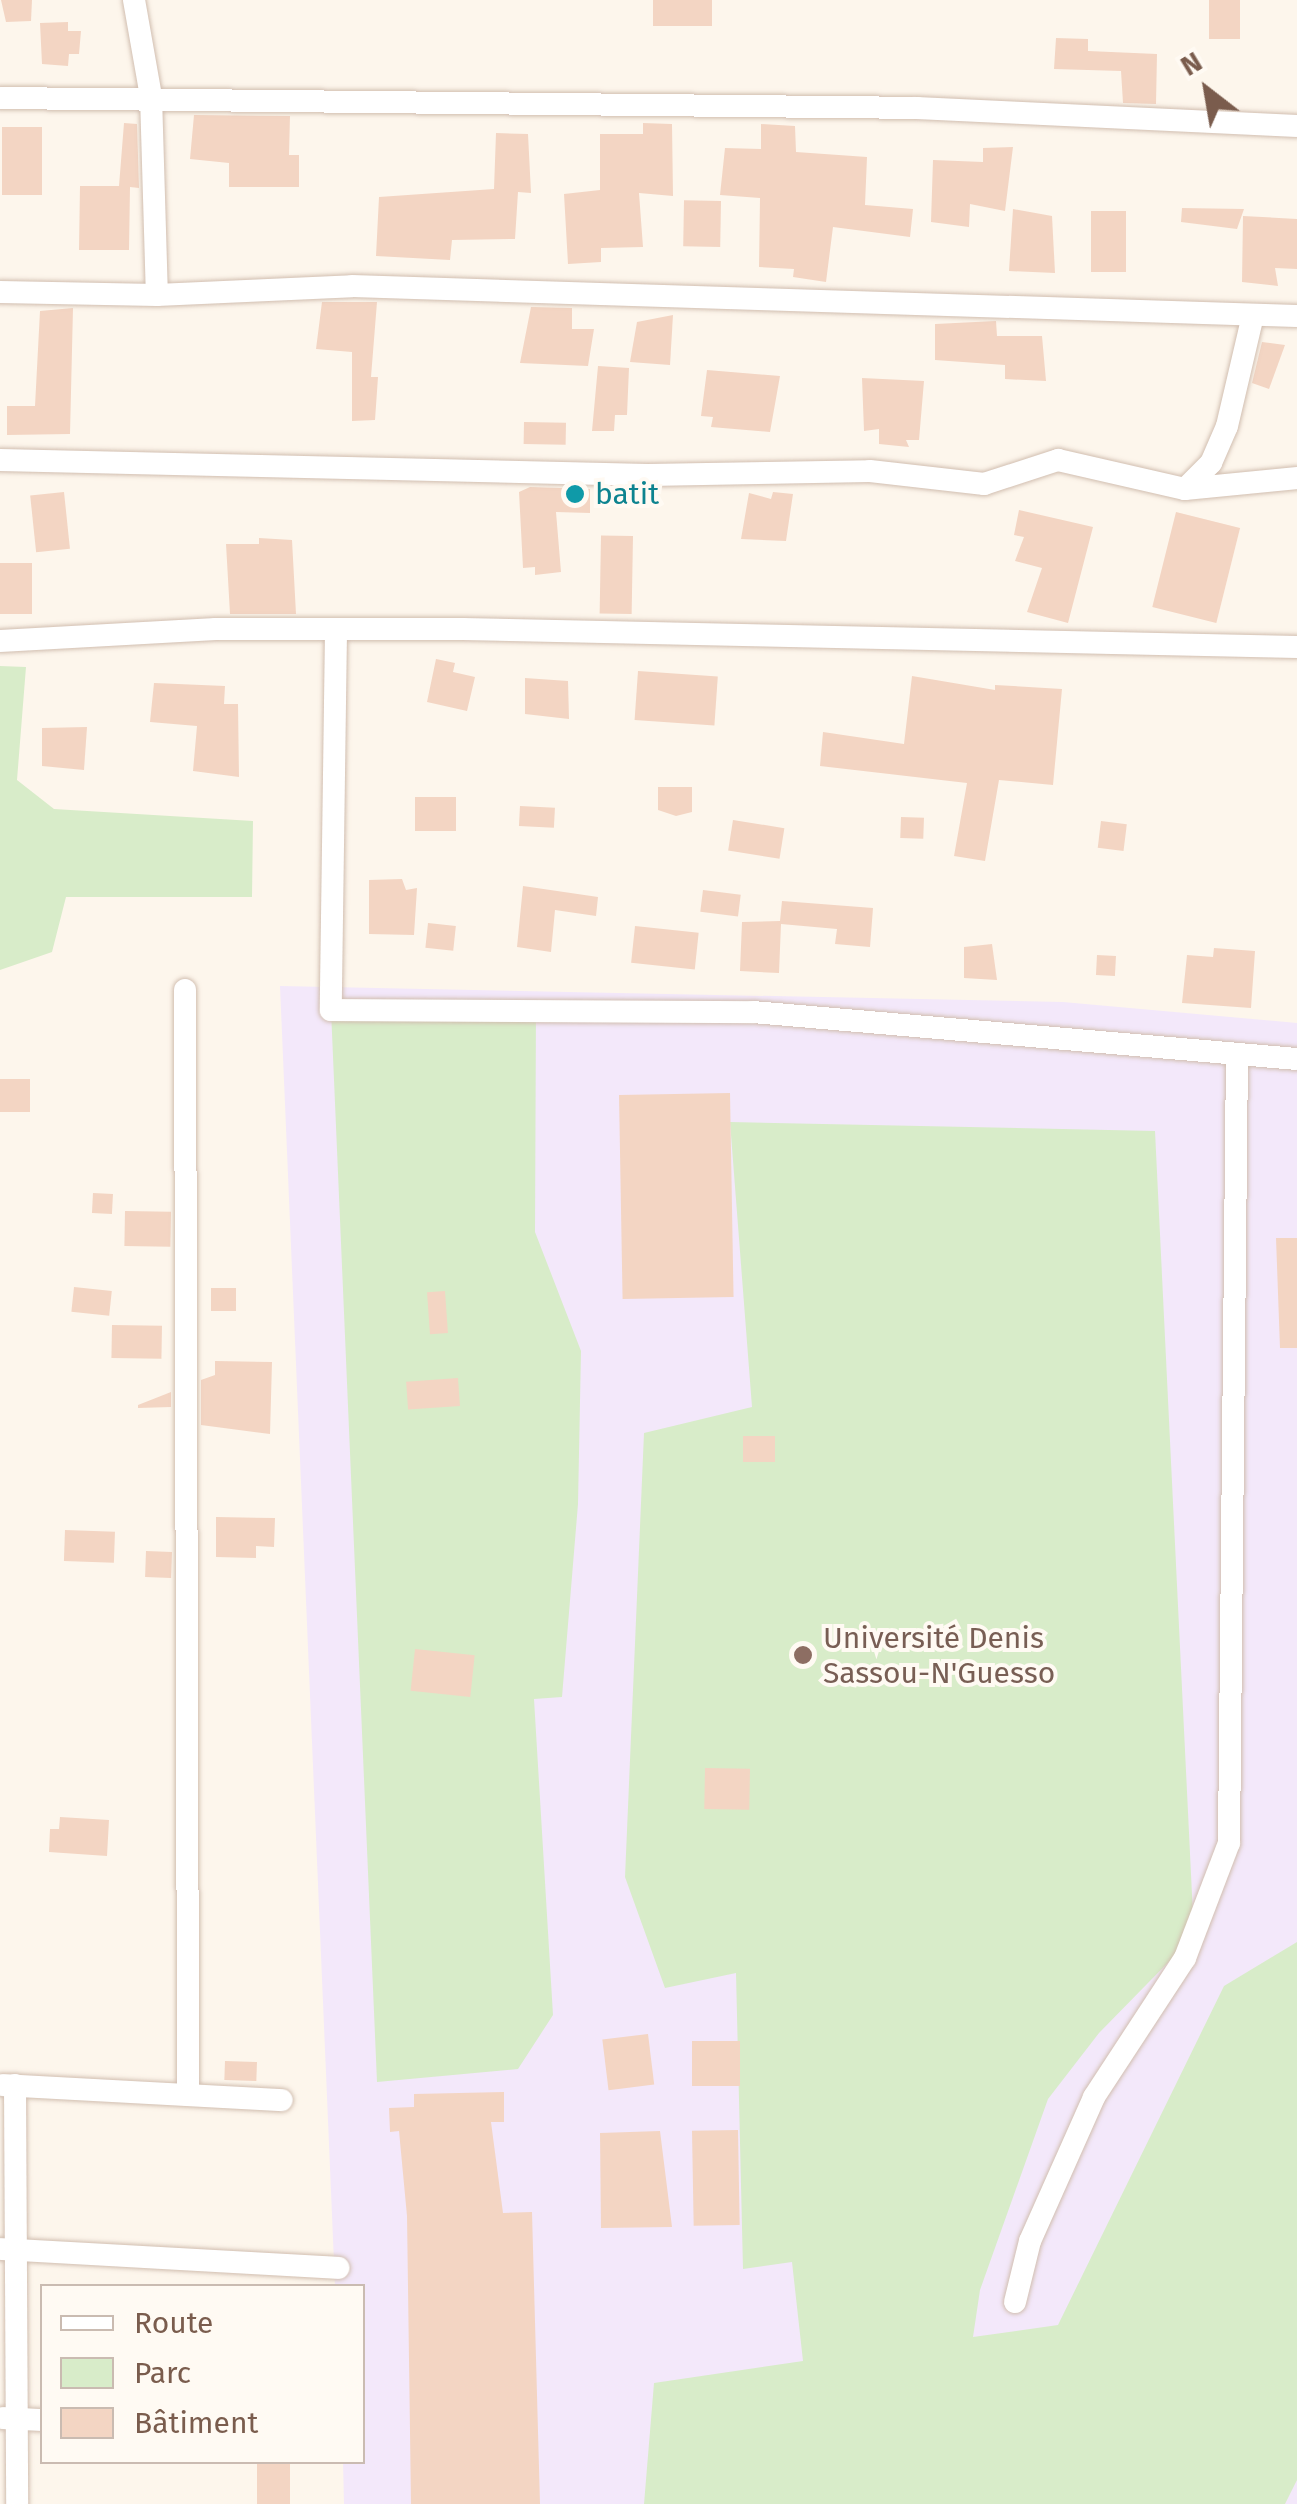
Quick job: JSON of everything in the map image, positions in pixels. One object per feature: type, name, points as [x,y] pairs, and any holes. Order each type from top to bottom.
[{"type":"street","points":[[134,0],[152,96],[157,295]]},
{"type":"street","points":[[0,98],[152,96],[918,108],[1297,126]]},
{"type":"street","points":[[0,292],[157,295],[352,286],[1297,316]]},
{"type":"street","points":[[1186,488],[1212,463],[1227,426],[1253,315]]},
{"type":"street","points":[[0,460],[648,475],[870,471],[984,484],[1058,460],[1186,488],[1297,478]]},
{"type":"street","points":[[0,640],[336,630],[1297,647]]},
{"type":"street","points":[[336,630],[331,1010],[753,1012],[1297,1059]]},
{"type":"street","points":[[185,990],[188,2095]]},
{"type":"street","points":[[1014,2302],[1030,2241],[1078,2130],[1185,1958],[1229,1843],[1237,1054]]},
{"type":"street","points":[[17,2504],[8,2418],[8,2085],[282,2100]]},
{"type":"street","points":[[7,2250],[338,2268]]},
{"type":"street","points":[[8,2418],[40,2420]]},
{"type":"shaded area","name":"Université Denis Sassou-N'Guesso","points":[[280,986],[1063,1002],[1297,1023],[1297,2504],[344,2504],[343,2464],[365,2464],[365,2284],[335,2284]]},
{"type":"green space","points":[[0,666],[26,667],[17,780],[54,809],[253,821],[252,897],[66,897],[52,952],[0,970]]},
{"type":"green space","points":[[536,1009],[535,1232],[581,1351],[578,1504],[562,1697],[534,1699],[553,2015],[518,2069],[377,2082],[331,1010]]},
{"type":"green space","points":[[730,1122],[1155,1131],[1194,1936],[1099,2033],[1048,2099],[980,2290],[973,2337],[1058,2325],[1224,1986],[1297,1942],[1297,2480],[1285,2504],[644,2504],[654,2383],[803,2361],[792,2262],[743,2269],[736,1973],[665,1988],[625,1877],[644,1433],[752,1407]]},
{"type":"building","points":[[1,0],[32,0],[31,21],[6,22]]},
{"type":"building","points":[[653,0],[712,0],[712,26],[653,26]]},
{"type":"building","points":[[1209,0],[1240,0],[1240,39],[1209,39]]},
{"type":"building","points":[[68,22],[68,31],[81,31],[79,54],[69,54],[68,66],[42,64],[40,23]]},
{"type":"building","points":[[1056,38],[1088,39],[1088,51],[1157,54],[1156,104],[1123,103],[1121,71],[1054,69]]},
{"type":"building","points":[[194,115],[290,116],[289,155],[299,155],[299,187],[229,187],[229,163],[190,159]]},
{"type":"building","points":[[124,123],[137,124],[139,188],[130,187],[129,250],[79,250],[80,186],[119,186]]},
{"type":"building","points":[[643,123],[672,124],[673,196],[639,193],[643,247],[601,248],[601,262],[568,264],[564,194],[600,190],[600,134],[643,134]]},
{"type":"building","points":[[761,124],[795,126],[796,152],[867,157],[865,205],[913,209],[910,237],[833,227],[826,282],[793,277],[794,269],[759,267],[760,198],[720,195],[725,148],[761,149]]},
{"type":"building","points":[[2,127],[42,127],[42,195],[2,195]]},
{"type":"building","points":[[496,133],[528,134],[531,193],[518,192],[515,239],[452,240],[450,260],[376,256],[379,197],[494,189]]},
{"type":"building","points":[[1013,147],[1005,211],[970,204],[969,227],[931,222],[933,160],[983,162],[983,148]]},
{"type":"building","points":[[684,200],[721,201],[720,247],[683,246]]},
{"type":"building","points":[[1182,208],[1244,209],[1237,229],[1181,222]]},
{"type":"building","points":[[1013,209],[1052,216],[1055,273],[1009,271]]},
{"type":"building","points":[[1091,211],[1126,211],[1126,272],[1091,272]]},
{"type":"building","points":[[1243,216],[1297,219],[1297,269],[1275,268],[1278,286],[1242,282]]},
{"type":"building","points":[[322,302],[377,302],[371,377],[378,377],[375,420],[352,421],[352,352],[316,349]]},
{"type":"building","points":[[531,307],[572,308],[572,329],[594,329],[588,366],[520,363]]},
{"type":"building","points":[[73,308],[70,434],[7,435],[7,406],[35,406],[40,311]]},
{"type":"building","points":[[673,315],[670,365],[630,362],[637,322]]},
{"type":"building","points":[[996,321],[997,336],[1042,336],[1046,381],[1005,379],[1005,365],[935,360],[935,324]]},
{"type":"building","points":[[1262,342],[1285,345],[1269,389],[1252,383]]},
{"type":"building","points":[[598,366],[629,368],[627,415],[615,415],[614,431],[592,431]]},
{"type":"building","points":[[707,370],[780,376],[770,432],[711,427],[713,417],[701,416]]},
{"type":"building","points":[[862,378],[924,381],[919,440],[906,440],[909,447],[879,444],[879,429],[864,431]]},
{"type":"building","points":[[524,422],[566,423],[566,445],[524,444]]},
{"type":"building","points":[[530,487],[590,489],[590,513],[556,512],[561,572],[535,575],[535,567],[523,568],[519,492]]},
{"type":"building","points":[[64,492],[70,549],[36,552],[30,496]]},
{"type":"building","points":[[773,492],[793,494],[786,541],[741,539],[749,493],[771,499]]},
{"type":"building","points":[[1019,510],[1093,527],[1068,623],[1027,612],[1042,568],[1015,561],[1024,537],[1014,535]]},
{"type":"building","points":[[1176,512],[1240,528],[1216,623],[1152,607]]},
{"type":"building","points":[[601,535],[633,536],[632,614],[600,613]]},
{"type":"building","points":[[259,538],[292,540],[296,614],[230,614],[226,544],[259,544]]},
{"type":"building","points":[[0,563],[32,563],[32,614],[0,614]]},
{"type":"building","points":[[436,659],[455,663],[453,672],[475,677],[467,711],[427,702]]},
{"type":"building","points":[[638,671],[718,677],[714,725],[635,720]]},
{"type":"building","points":[[912,676],[995,690],[995,685],[1062,689],[1053,785],[999,780],[985,861],[954,856],[967,783],[820,766],[823,732],[904,744]]},
{"type":"building","points":[[525,678],[568,681],[569,719],[525,714]]},
{"type":"building","points":[[154,683],[225,686],[224,704],[238,704],[239,777],[193,771],[197,726],[150,722]]},
{"type":"building","points":[[87,727],[84,770],[42,766],[42,728]]},
{"type":"building","points":[[658,787],[692,787],[692,812],[676,816],[658,810]]},
{"type":"building","points":[[415,797],[456,797],[456,831],[415,831]]},
{"type":"building","points":[[520,806],[555,808],[554,828],[519,826]]},
{"type":"building","points":[[901,817],[924,818],[923,839],[900,838]]},
{"type":"building","points":[[733,820],[784,828],[780,859],[728,851]]},
{"type":"building","points":[[1101,821],[1127,824],[1124,851],[1098,848]]},
{"type":"building","points":[[402,879],[406,890],[417,888],[414,935],[369,934],[369,880]]},
{"type":"building","points":[[523,886],[598,897],[596,916],[555,910],[551,952],[517,947]]},
{"type":"building","points":[[703,890],[741,895],[738,916],[700,912]]},
{"type":"building","points":[[782,901],[873,908],[870,947],[835,944],[837,929],[781,924],[779,973],[740,971],[742,922],[780,921]]},
{"type":"building","points":[[428,923],[456,926],[453,951],[425,948]]},
{"type":"building","points":[[635,926],[699,933],[695,969],[631,963]]},
{"type":"building","points":[[992,944],[997,980],[964,978],[964,947]]},
{"type":"building","points":[[1214,948],[1255,951],[1251,1008],[1182,1003],[1187,955],[1213,957]]},
{"type":"building","points":[[1097,955],[1116,956],[1115,976],[1096,975]]},
{"type":"building","points":[[0,1079],[30,1079],[30,1112],[0,1112]]},
{"type":"building","points":[[730,1093],[734,1297],[623,1299],[619,1095]]},
{"type":"building","points":[[93,1193],[113,1194],[112,1214],[92,1213]]},
{"type":"building","points":[[125,1211],[171,1212],[170,1247],[124,1246]]},
{"type":"building","points":[[1276,1238],[1297,1238],[1297,1348],[1280,1348]]},
{"type":"building","points":[[74,1287],[112,1291],[109,1316],[71,1312]]},
{"type":"building","points":[[211,1288],[236,1288],[236,1311],[211,1311]]},
{"type":"building","points":[[445,1291],[448,1333],[430,1334],[427,1292]]},
{"type":"building","points":[[112,1325],[162,1326],[161,1359],[111,1358]]},
{"type":"building","points":[[215,1361],[272,1362],[270,1434],[201,1425],[201,1380],[215,1375]]},
{"type":"building","points":[[458,1378],[460,1406],[408,1410],[406,1382]]},
{"type":"building","points":[[171,1392],[171,1407],[138,1408],[138,1405]]},
{"type":"building","points":[[743,1436],[775,1436],[775,1462],[743,1462]]},
{"type":"building","points":[[216,1517],[275,1518],[274,1547],[256,1546],[256,1558],[216,1557]]},
{"type":"building","points":[[65,1530],[115,1532],[114,1563],[64,1561]]},
{"type":"building","points":[[146,1551],[172,1552],[171,1578],[145,1577]]},
{"type":"building","points":[[415,1649],[475,1655],[470,1697],[411,1691]]},
{"type":"building","points":[[705,1768],[750,1769],[749,1810],[704,1809]]},
{"type":"building","points":[[60,1817],[109,1820],[107,1856],[49,1852],[50,1829],[59,1829]]},
{"type":"building","points":[[648,2034],[654,2085],[609,2090],[602,2040]]},
{"type":"building","points":[[692,2041],[740,2041],[740,2086],[692,2086]]},
{"type":"building","points":[[225,2061],[257,2062],[256,2081],[224,2080]]},
{"type":"building","points":[[504,2092],[504,2122],[491,2122],[503,2213],[532,2212],[540,2504],[411,2504],[407,2216],[399,2131],[390,2132],[389,2108],[414,2107],[414,2094]]},
{"type":"building","points":[[738,2130],[740,2225],[694,2226],[692,2131]]},
{"type":"building","points":[[660,2131],[672,2227],[601,2228],[600,2133]]},
{"type":"building","points":[[257,2464],[290,2464],[290,2504],[257,2504]]},
{"type":"place","name":"batit","points":[[575,494]]},
{"type":"place","name":"Université Denis Sassou-N'Guesso","points":[[803,1655]]}]
